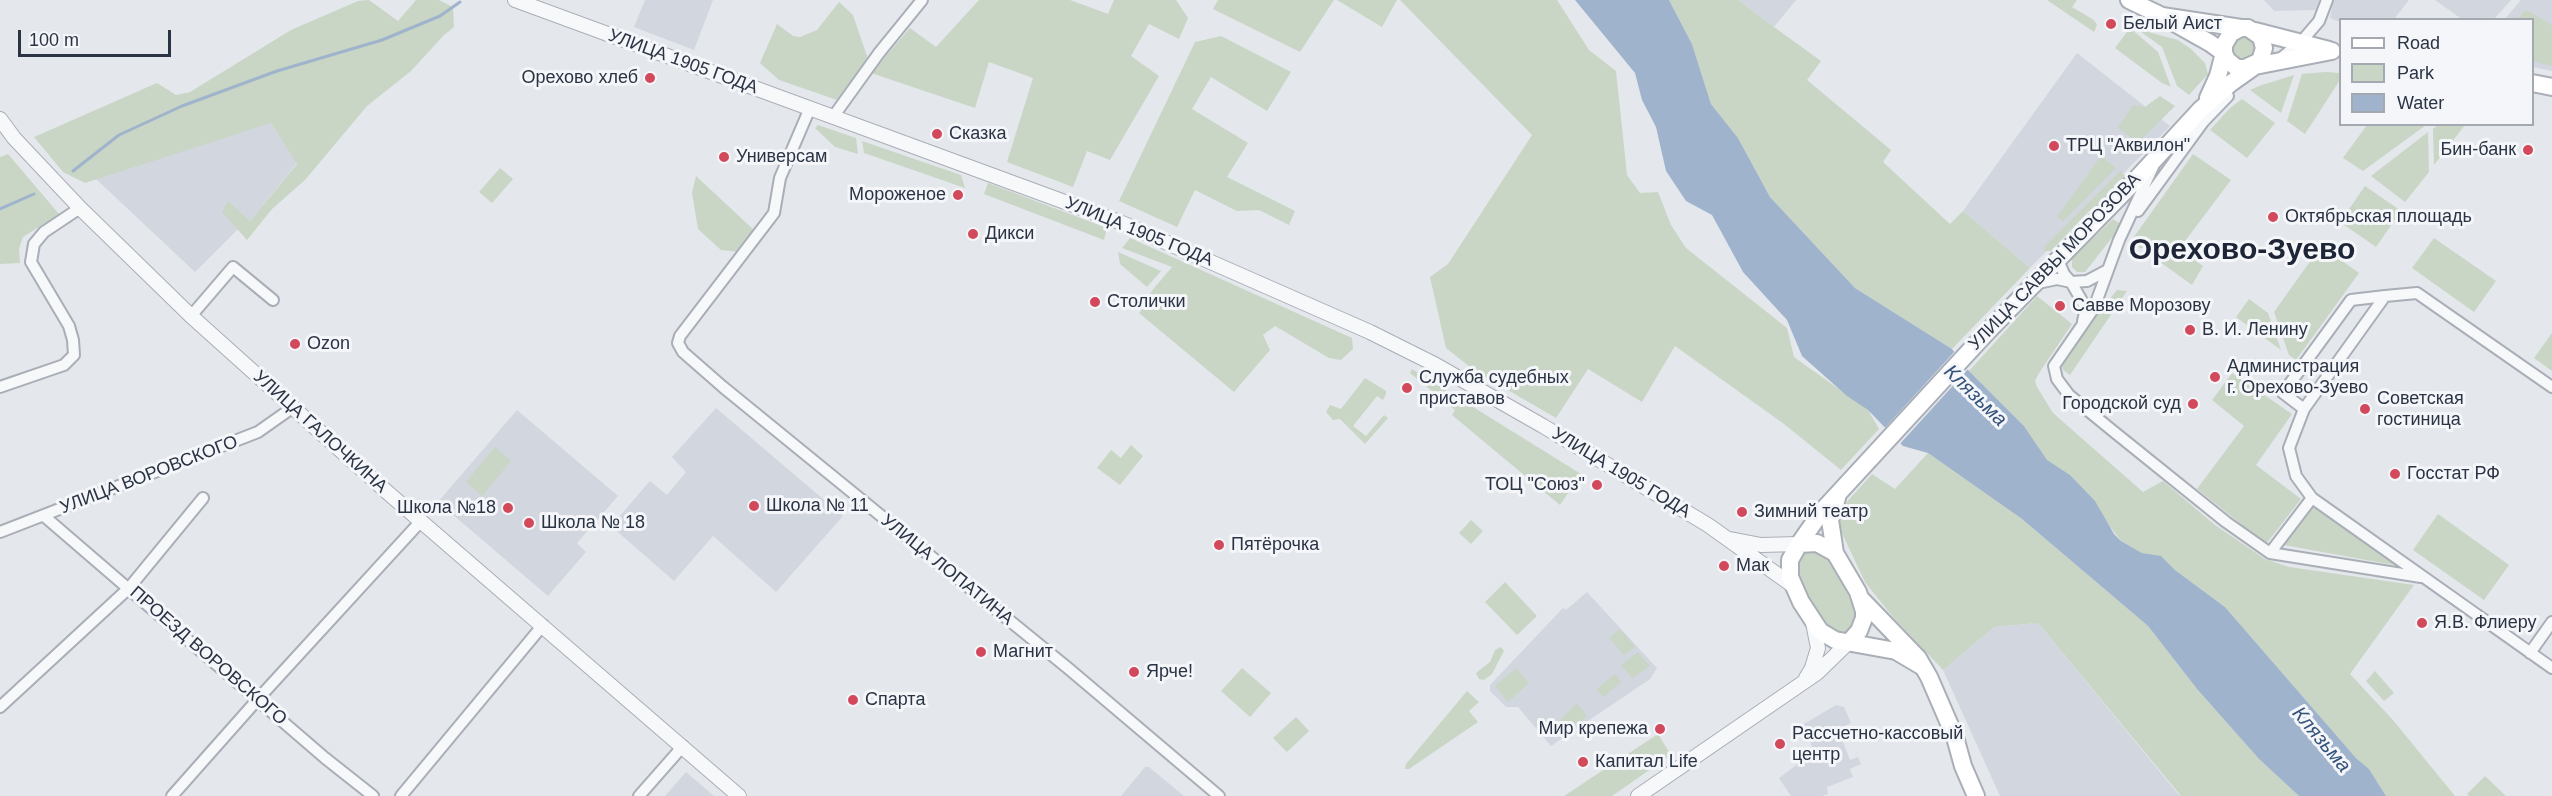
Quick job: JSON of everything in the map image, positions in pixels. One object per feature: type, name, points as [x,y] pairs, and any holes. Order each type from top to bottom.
[{"type":"main road","points":[[2129,0],[2162,16],[2224,53]]},
{"type":"main road","points":[[2162,16],[2248,29],[2336,52]]},
{"type":"main road","points":[[2255,66],[2260,61],[2264,48],[2261,37],[2248,29],[2231,33],[2227,38],[2224,53],[2227,60],[2238,68],[2255,66],[2336,52]]},
{"type":"main road","name":"УЛИЦА САВВЫ МОРОЗОВА","points":[[2206,111],[2224,53]]},
{"type":"main road","name":"УЛИЦА САВВЫ МОРОЗОВА","points":[[1792,585],[1789,566],[1792,554],[1814,520],[1838,497],[1988,331],[2157,156],[2206,111],[2231,83],[2255,66]]},
{"type":"main road","points":[[2534,83],[2552,87]]},
{"type":"main road","name":"УЛИЦА САВВЫ МОРОЗОВА","points":[[1834,553],[1830,520],[1838,497]]},
{"type":"main road","points":[[1799,544],[1817,543],[1834,553],[1862,600],[1918,658],[1929,677],[1955,737],[1976,796]]},
{"type":"main road","points":[[1792,585],[1814,623],[1825,634],[1835,640],[1896,651],[1923,667]]},
{"type":"main road","points":[[1850,641],[1862,626],[1864,611],[1862,600]]},
{"type":"street","name":"УЛИЦА 1905 ГОДА","points":[[514,0],[1122,223],[1370,332],[1476,387],[1728,539],[1792,585]]},
{"type":"street","points":[[833,117],[922,0]]},
{"type":"street","points":[[2126,226],[2206,111],[2301,42],[2319,21],[2327,0]]},
{"type":"street","name":"УЛИЦА ЛОПАТИНА","points":[[810,108],[780,178],[774,213],[680,336],[678,343],[683,352],[1069,669],[1219,796]]},
{"type":"street","name":"УЛИЦА ГАЛОЧКИНА","points":[[0,119],[21,146],[80,208],[191,316],[421,521],[739,796]]},
{"type":"street","points":[[2157,156],[2106,271],[2094,308],[2054,366],[2057,379],[2069,395],[2226,522],[2270,553],[2425,578]]},
{"type":"street","points":[[0,387],[64,365],[74,355],[69,326],[31,262],[34,244],[44,232],[80,208]]},
{"type":"street","points":[[2058,260],[2064,274],[2086,308],[2080,328]]},
{"type":"street","points":[[191,316],[233,267],[273,300]]},
{"type":"street","points":[[2028,290],[2049,279],[2064,279],[2071,282],[2087,280],[2106,271]]},
{"type":"street","points":[[2304,409],[2283,393],[2351,300],[2417,293],[2552,387]]},
{"type":"street","points":[[2385,296],[2304,409],[2289,447],[2296,476],[2312,498],[2552,668]]},
{"type":"street","name":"УЛИЦА ВОРОВСКОГО","points":[[0,532],[258,432],[292,408]]},
{"type":"street","points":[[0,707],[129,588],[203,498]]},
{"type":"street","points":[[2270,553],[2312,498]]},
{"type":"street","name":"ПРОЕЗД ВОРОВСКОГО","points":[[44,516],[325,758],[373,796]]},
{"type":"street","points":[[172,796],[421,521]]},
{"type":"street","points":[[1728,539],[1755,544],[1799,544]]},
{"type":"street","points":[[2530,653],[2552,621]]},
{"type":"street","points":[[1805,680],[1812,668],[1818,648],[1814,623]]},
{"type":"street","points":[[401,796],[543,625]]},
{"type":"street","points":[[1638,796],[1727,737],[1826,666],[1850,641]]},
{"type":"street","points":[[639,796],[683,746]]},
{"type":"shaded area","points":[[645,0],[713,0],[694,50],[634,27]]},
{"type":"shaded area","points":[[1738,0],[1796,0],[1774,27]]},
{"type":"shaded area","points":[[2264,0],[2319,0],[2316,10],[2274,11]]},
{"type":"shaded area","points":[[2333,0],[2409,0],[2395,18],[2339,18],[2339,22],[2330,18]]},
{"type":"shaded area","points":[[2435,0],[2511,0],[2495,18],[2460,18]]},
{"type":"shaded area","points":[[2521,0],[2552,0],[2552,71],[2534,67],[2534,18],[2506,18]]},
{"type":"shaded area","points":[[2077,53],[2170,126],[2030,268],[1963,211]]},
{"type":"shaded area","points":[[271,123],[297,163],[250,221],[228,202],[223,212],[238,229],[195,272],[95,178]]},
{"type":"shaded area","name":"Школа № 11","points":[[716,408],[843,516],[776,592],[713,536],[674,581],[611,526],[650,481],[667,495],[686,472],[672,457]]},
{"type":"shaded area","name":"Школа № 18","points":[[517,410],[618,496],[577,543],[586,552],[548,596],[438,502]]},
{"type":"shaded area","points":[[1587,592],[1657,668],[1650,679],[1551,746],[1518,707],[1506,707],[1490,691],[1490,685],[1563,608],[1566,610]]},
{"type":"shaded area","points":[[2038,623],[2181,796],[2000,796],[1943,670],[1994,627]]},
{"type":"shaded area","points":[[1836,705],[1844,707],[1851,723],[1838,729],[1850,760],[1858,757],[1861,764],[1850,769],[1853,777],[1827,787],[1828,794],[1791,796],[1779,778],[1814,752],[1804,724]]},
{"type":"shaded area","points":[[1145,767],[1149,767],[1184,796],[1121,796]]},
{"type":"shaded area","points":[[686,772],[714,796],[665,796]]},
{"type":"green space","points":[[369,0],[398,21],[416,0],[439,0],[453,7],[454,27],[411,71],[367,106],[305,180],[272,209],[247,240],[222,212],[228,201],[250,221],[297,164],[271,123],[85,183],[63,172],[34,137],[157,83],[176,95],[190,92],[291,30],[358,1]]},
{"type":"green space","points":[[979,0],[1070,0],[1108,14],[1114,0],[1176,0],[1188,18],[1179,39],[1149,24],[1131,56],[1159,76],[1110,160],[1087,151],[1073,187],[1007,162],[1033,78],[989,62],[975,108],[871,73],[910,28],[936,47]]},
{"type":"green space","points":[[1218,0],[1334,0],[1300,52],[1213,9]]},
{"type":"green space","points":[[1337,0],[1397,0],[1382,27]]},
{"type":"green space","points":[[1400,0],[1557,0],[1589,50],[1616,71],[1627,175],[1640,193],[1658,192],[1671,225],[1686,248],[1787,328],[1794,357],[1868,410],[1879,429],[1841,470],[1784,424],[1675,346],[1642,402],[1588,369],[1556,418],[1475,371],[1446,348],[1430,277],[1448,264],[1532,135]]},
{"type":"green space","points":[[1669,0],[1738,0],[1821,61],[1807,80],[1891,150],[1883,162],[1950,224],[1963,211],[2030,268],[1952,349],[1855,288],[1770,197],[1738,138],[1711,104],[1692,44]]},
{"type":"green space","points":[[2047,0],[2077,0],[2072,7],[2094,20],[2097,25],[2094,32]]},
{"type":"green space","points":[[839,2],[853,15],[868,59],[837,100],[779,80],[760,63],[777,24],[793,36],[800,37],[817,30]]},
{"type":"green space","points":[[2526,10],[2552,25],[2552,66],[2534,61],[2534,18],[2518,18]]},
{"type":"green space","points":[[2130,28],[2158,52],[2171,87],[2162,83],[2115,48]]},
{"type":"green space","points":[[2137,29],[2178,40],[2205,63],[2208,74],[2189,95],[2177,86],[2162,47]]},
{"type":"green space","points":[[2247,35],[2255,40],[2257,54],[2240,61],[2232,55],[2231,45],[2237,37]]},
{"type":"green space","points":[[1221,36],[1291,72],[1267,111],[1211,77],[1192,109],[1248,143],[1227,177],[1295,211],[1289,225],[1259,210],[1237,211],[1195,190],[1177,227],[1119,201],[1195,42]]},
{"type":"green space","points":[[2339,73],[2339,82],[2305,134],[2287,121],[2302,74]]},
{"type":"green space","points":[[2294,75],[2281,113],[2250,90],[2259,86]]},
{"type":"green space","points":[[2160,96],[2175,106],[2138,143],[2118,128],[2133,105],[2145,107]]},
{"type":"green space","points":[[2242,99],[2275,123],[2247,158],[2210,130],[2230,108]]},
{"type":"green space","points":[[818,125],[856,138],[858,154],[835,147],[815,128]]},
{"type":"green space","points":[[2366,126],[2425,126],[2363,171],[2343,158]]},
{"type":"green space","points":[[2437,126],[2464,126],[2434,165],[2433,129]]},
{"type":"green space","points":[[2428,132],[2429,172],[2405,202],[2371,176]]},
{"type":"green space","points":[[862,141],[961,175],[965,188],[864,153]]},
{"type":"green space","points":[[8,154],[59,214],[23,237],[19,249],[20,263],[0,264],[0,157]]},
{"type":"green space","points":[[2193,154],[2231,180],[2179,249],[2140,248],[2131,241]]},
{"type":"green space","points":[[2101,156],[2116,168],[2063,221],[2057,217]]},
{"type":"green space","points":[[500,168],[513,179],[492,203],[479,192]]},
{"type":"green space","points":[[2120,171],[2127,177],[2098,208],[2090,210],[2051,251],[2046,251],[2043,248]]},
{"type":"green space","points":[[696,176],[755,231],[740,252],[721,250],[698,229],[692,193]]},
{"type":"green space","points":[[988,183],[1107,228],[1104,240],[984,194]]},
{"type":"green space","points":[[2365,186],[2401,211],[2376,247],[2340,222]]},
{"type":"green space","points":[[2113,219],[2119,223],[2118,230],[2085,272],[2077,272],[2072,267],[2072,259]]},
{"type":"green space","points":[[1130,238],[1352,338],[1353,349],[1341,360],[1329,358],[1275,326],[1263,335],[1270,350],[1234,392],[1139,313],[1153,296],[1150,293],[1172,267],[1122,248]]},
{"type":"green space","points":[[2434,238],[2496,281],[2474,312],[2412,268]]},
{"type":"green space","points":[[2321,246],[2359,273],[2296,360],[2289,355],[2274,312]]},
{"type":"green space","points":[[1118,252],[1161,271],[1147,287],[1120,264]]},
{"type":"green space","points":[[2146,252],[2186,254],[2203,266],[2192,285]]},
{"type":"green space","points":[[2117,290],[2127,291],[2070,375],[2063,370],[2061,364],[2100,305],[2108,301]]},
{"type":"green space","points":[[2037,296],[2072,324],[2039,373],[2035,381],[2037,387],[2053,413],[2143,492],[2163,481],[2215,525],[2265,559],[2289,567],[2414,585],[2350,674],[2393,720],[2455,796],[2386,796],[2369,769],[2356,758],[2225,607],[2161,557],[2142,553],[2121,541],[2070,475],[2047,461],[2024,426],[1969,371]]},
{"type":"green space","points":[[2249,299],[2268,313],[2281,350],[2236,317]]},
{"type":"green space","points":[[2552,333],[2552,371],[2534,358]]},
{"type":"green space","points":[[1412,369],[1581,474],[1560,505],[1452,415],[1455,410],[1410,373]]},
{"type":"green space","points":[[2232,373],[2292,414],[2256,465],[2301,499],[2266,544],[2197,489],[2244,426],[2212,400]]},
{"type":"green space","points":[[1365,378],[1386,391],[1386,394],[1383,400],[1377,396],[1353,426],[1366,436],[1384,415],[1388,418],[1365,444],[1340,419],[1333,420],[1326,412],[1330,405],[1341,409]]},
{"type":"green space","points":[[1131,445],[1143,456],[1120,485],[1097,468],[1111,450],[1121,458]]},
{"type":"green space","points":[[495,447],[511,461],[482,496],[466,482]]},
{"type":"green space","points":[[1928,453],[2022,519],[2148,626],[2197,689],[2259,759],[2299,796],[2181,796],[2038,623],[1994,627],[1943,670],[1892,616],[1865,582],[1839,527],[1839,518],[1845,504],[1872,474],[1895,489]]},
{"type":"green space","points":[[2313,507],[2399,566],[2284,545]]},
{"type":"green space","points":[[2438,514],[2509,565],[2484,600],[2413,550]]},
{"type":"green space","points":[[1471,520],[1483,531],[1471,544],[1459,533]]},
{"type":"green space","points":[[1820,550],[1831,561],[1858,615],[1851,629],[1841,634],[1835,633],[1823,623],[1799,579],[1797,562],[1803,553]]},
{"type":"green space","points":[[1505,582],[1537,616],[1517,635],[1485,602]]},
{"type":"green space","points":[[1620,629],[1635,647],[1624,655],[1609,638]]},
{"type":"green space","points":[[1501,647],[1504,651],[1492,674],[1484,680],[1479,679],[1476,673],[1490,662],[1495,650]]},
{"type":"green space","points":[[1638,652],[1650,666],[1632,678],[1621,665]]},
{"type":"green space","points":[[1242,668],[1271,693],[1250,717],[1221,691]]},
{"type":"green space","points":[[1516,668],[1529,683],[1508,702],[1495,686]]},
{"type":"green space","points":[[2375,671],[2394,693],[2384,701],[2366,681]]},
{"type":"green space","points":[[1615,674],[1621,682],[1603,697],[1597,689]]},
{"type":"green space","points":[[1467,691],[1479,702],[1469,711],[1478,722],[1409,769],[1405,769],[1406,764]]},
{"type":"green space","points":[[1577,703],[1587,716],[1569,731],[1560,720]]},
{"type":"green space","points":[[1296,717],[1309,731],[1287,752],[1273,738]]},
{"type":"green space","points":[[1658,734],[1671,755],[1612,796],[1564,796]]},
{"type":"green space","points":[[2485,776],[2506,796],[2469,796],[2467,794]]},
{"type":"water","name":"Клязьма","points":[[1575,0],[1669,0],[1692,44],[1711,104],[1738,138],[1770,197],[1855,288],[1952,349],[1969,371],[2024,426],[2047,460],[2070,475],[2095,501],[2114,534],[2121,541],[2142,553],[2161,556],[2175,570],[2225,607],[2356,758],[2369,769],[2386,796],[2299,796],[2259,759],[2197,689],[2148,626],[2022,519],[1928,453],[1903,446],[1868,410],[1847,396],[1802,356],[1787,320],[1743,272],[1712,215],[1686,201],[1666,171],[1656,127],[1642,100],[1635,73]]},
{"type":"pier","points":[[1956,350],[1970,367],[1898,446],[1883,430]]},
{"type":"waterway","points":[[73,171],[119,135],[182,106],[277,71],[382,40],[440,16],[460,2]]},
{"type":"waterway","points":[[0,209],[34,194]]},
{"type":"place","name":"Белый Аист","points":[[2111,24]]},
{"type":"place","name":"Орехово хлеб","points":[[650,78]]},
{"type":"place","name":"Сказка","points":[[937,134]]},
{"type":"place","name":"ТРЦ \"Аквилон\"","points":[[2054,146]]},
{"type":"place","name":"Бин-банк","points":[[2528,150]]},
{"type":"place","name":"Универсам","points":[[724,157]]},
{"type":"place","name":"Мороженое","points":[[958,195]]},
{"type":"place","name":"Октябрьская площадь","points":[[2273,217]]},
{"type":"place","name":"Дикси","points":[[973,234]]},
{"type":"place","name":"Столички","points":[[1095,302]]},
{"type":"place","name":"Савве Морозову","points":[[2060,306]]},
{"type":"place","name":"В. И. Ленину","points":[[2190,330]]},
{"type":"place","name":"Ozon","points":[[295,344]]},
{"type":"place","name":"Администрация г. Орехово-Зуево","points":[[2215,377]]},
{"type":"place","name":"Служба судебных приставов","points":[[1407,388]]},
{"type":"place","name":"Городской суд","points":[[2193,404]]},
{"type":"place","name":"Советская гостиница","points":[[2365,409]]},
{"type":"place","name":"Госстат РФ","points":[[2395,474]]},
{"type":"place","name":"ТОЦ \"Союз\"","points":[[1597,485]]},
{"type":"place","name":"Школа № 11","points":[[754,506]]},
{"type":"place","name":"Школа №18","points":[[508,508]]},
{"type":"place","name":"Зимний театр","points":[[1742,512]]},
{"type":"place","name":"Школа № 18","points":[[529,523]]},
{"type":"place","name":"Пятёрочка","points":[[1219,545]]},
{"type":"place","name":"Мак","points":[[1724,566]]},
{"type":"place","name":"Я.В. Флиеру","points":[[2422,623]]},
{"type":"place","name":"Магнит","points":[[981,652]]},
{"type":"place","name":"Ярче!","points":[[1134,672]]},
{"type":"place","name":"Спарта","points":[[853,700]]},
{"type":"place","name":"Мир крепежа","points":[[1660,729]]},
{"type":"place","name":"Рассчетно-кассовый центр","points":[[1780,744]]},
{"type":"place","name":"Капитал Life","points":[[1583,762]]},
{"type":"district","name":"Орехово-Зуево","points":[[2242,251]]}]
